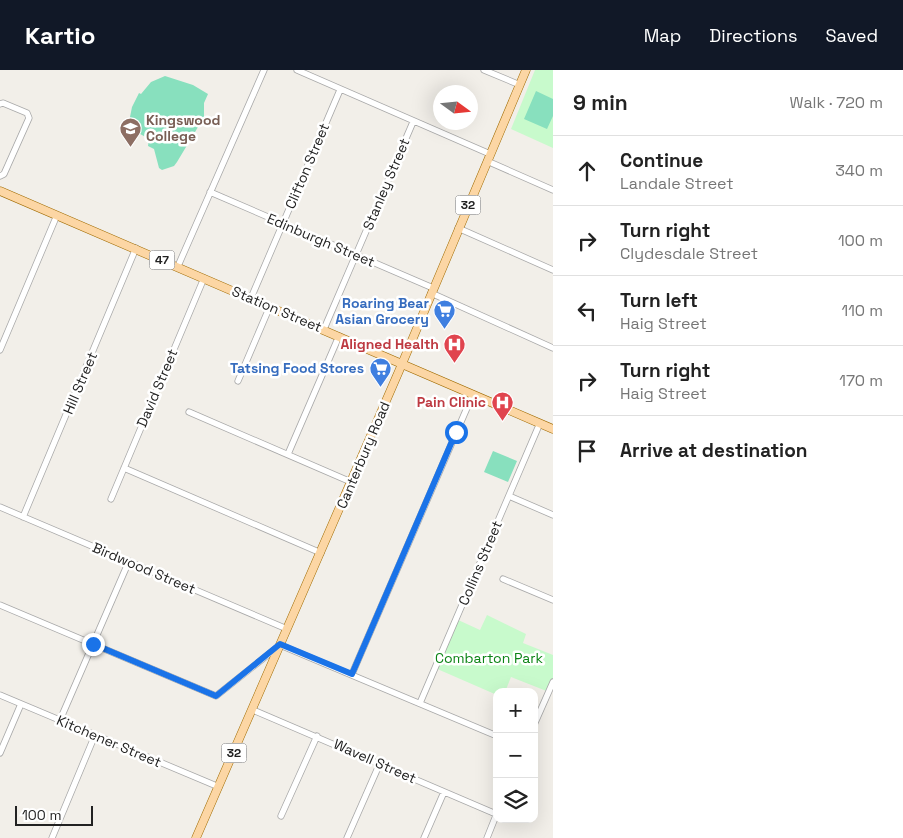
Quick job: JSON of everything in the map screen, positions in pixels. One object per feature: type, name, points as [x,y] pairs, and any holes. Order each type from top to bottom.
[{"type":"main road","name":"Canterbury Road","points":[[196,838],[402,364],[526,70]]},
{"type":"main road","name":"Station Street","points":[[0,191],[553,429]]},
{"type":"street","points":[[178,266],[264,70]]},
{"type":"street","points":[[297,70],[413,122],[553,190]]},
{"type":"street","points":[[484,70],[520,85]]},
{"type":"street","name":"Clifton Street","points":[[251,298],[340,90]]},
{"type":"street","points":[[0,104],[3,103],[27,113],[29,118],[4,174],[0,176]]},
{"type":"street","name":"Stanley Street","points":[[324,329],[413,122]]},
{"type":"street","name":"Edinburgh Street","points":[[210,192],[356,255],[553,348]]},
{"type":"street","points":[[0,350],[57,215]]},
{"type":"street","points":[[458,228],[553,270]]},
{"type":"street","name":"Hill Street","points":[[23,517],[136,248]]},
{"type":"street","name":"David Street","points":[[111,499],[204,278]]},
{"type":"street","points":[[238,381],[270,306]]},
{"type":"street","points":[[288,454],[339,336]]},
{"type":"street","points":[[352,674],[473,394]]},
{"type":"street","points":[[189,412],[351,482]]},
{"type":"street","name":"Collins Street","points":[[420,703],[540,423]]},
{"type":"street","points":[[124,468],[320,552]]},
{"type":"street","points":[[509,496],[553,515]]},
{"type":"street","name":"Birdwood Street","points":[[0,507],[288,629]]},
{"type":"street","points":[[60,720],[129,561]]},
{"type":"street","points":[[503,579],[553,600]]},
{"type":"street","points":[[0,605],[216,696],[280,644],[493,734]]},
{"type":"street","points":[[538,716],[553,682]]},
{"type":"street","name":"Kitchener Street","points":[[0,695],[219,787]]},
{"type":"street","points":[[0,753],[21,704]]},
{"type":"street","name":"Wavell Street","points":[[253,710],[493,811]]},
{"type":"street","points":[[52,838],[95,734]]},
{"type":"street","points":[[281,816],[317,736]]},
{"type":"street","points":[[347,838],[380,763]]},
{"type":"street","points":[[424,838],[444,792]]},
{"type":"street","points":[[487,838],[493,823]]},
{"type":"green space","points":[[535,70],[553,70],[553,148],[511,129]]},
{"type":"green space","points":[[165,76],[193,85],[208,94],[204,103],[204,117],[177,162],[174,166],[162,170],[159,168],[154,149],[148,146],[149,139],[128,127],[132,107],[139,93],[141,94],[151,82]]},
{"type":"green space","points":[[536,91],[553,99],[553,116],[547,129],[524,119]]},
{"type":"green space","points":[[493,451],[517,461],[508,482],[484,472]]},
{"type":"green space","name":"Combarton Park","points":[[487,615],[526,634],[523,643],[553,655],[553,682],[549,692],[511,677],[507,688],[493,688],[493,693],[435,668],[456,619],[480,630]]},
{"type":"place","name":"Kingswood College","points":[[130,147]]},
{"type":"place","name":"Roaring Bear Asian Grocery","points":[[445,330]]},
{"type":"place","name":"Aligned Health","points":[[455,363]]},
{"type":"place","name":"Tatsing Food Stores","points":[[380,387]]},
{"type":"place","name":"Pain Clinic","points":[[502,421]]},
{"type":"route","points":[[93,644],[216,696],[280,644],[352,674],[456,432]]}]
